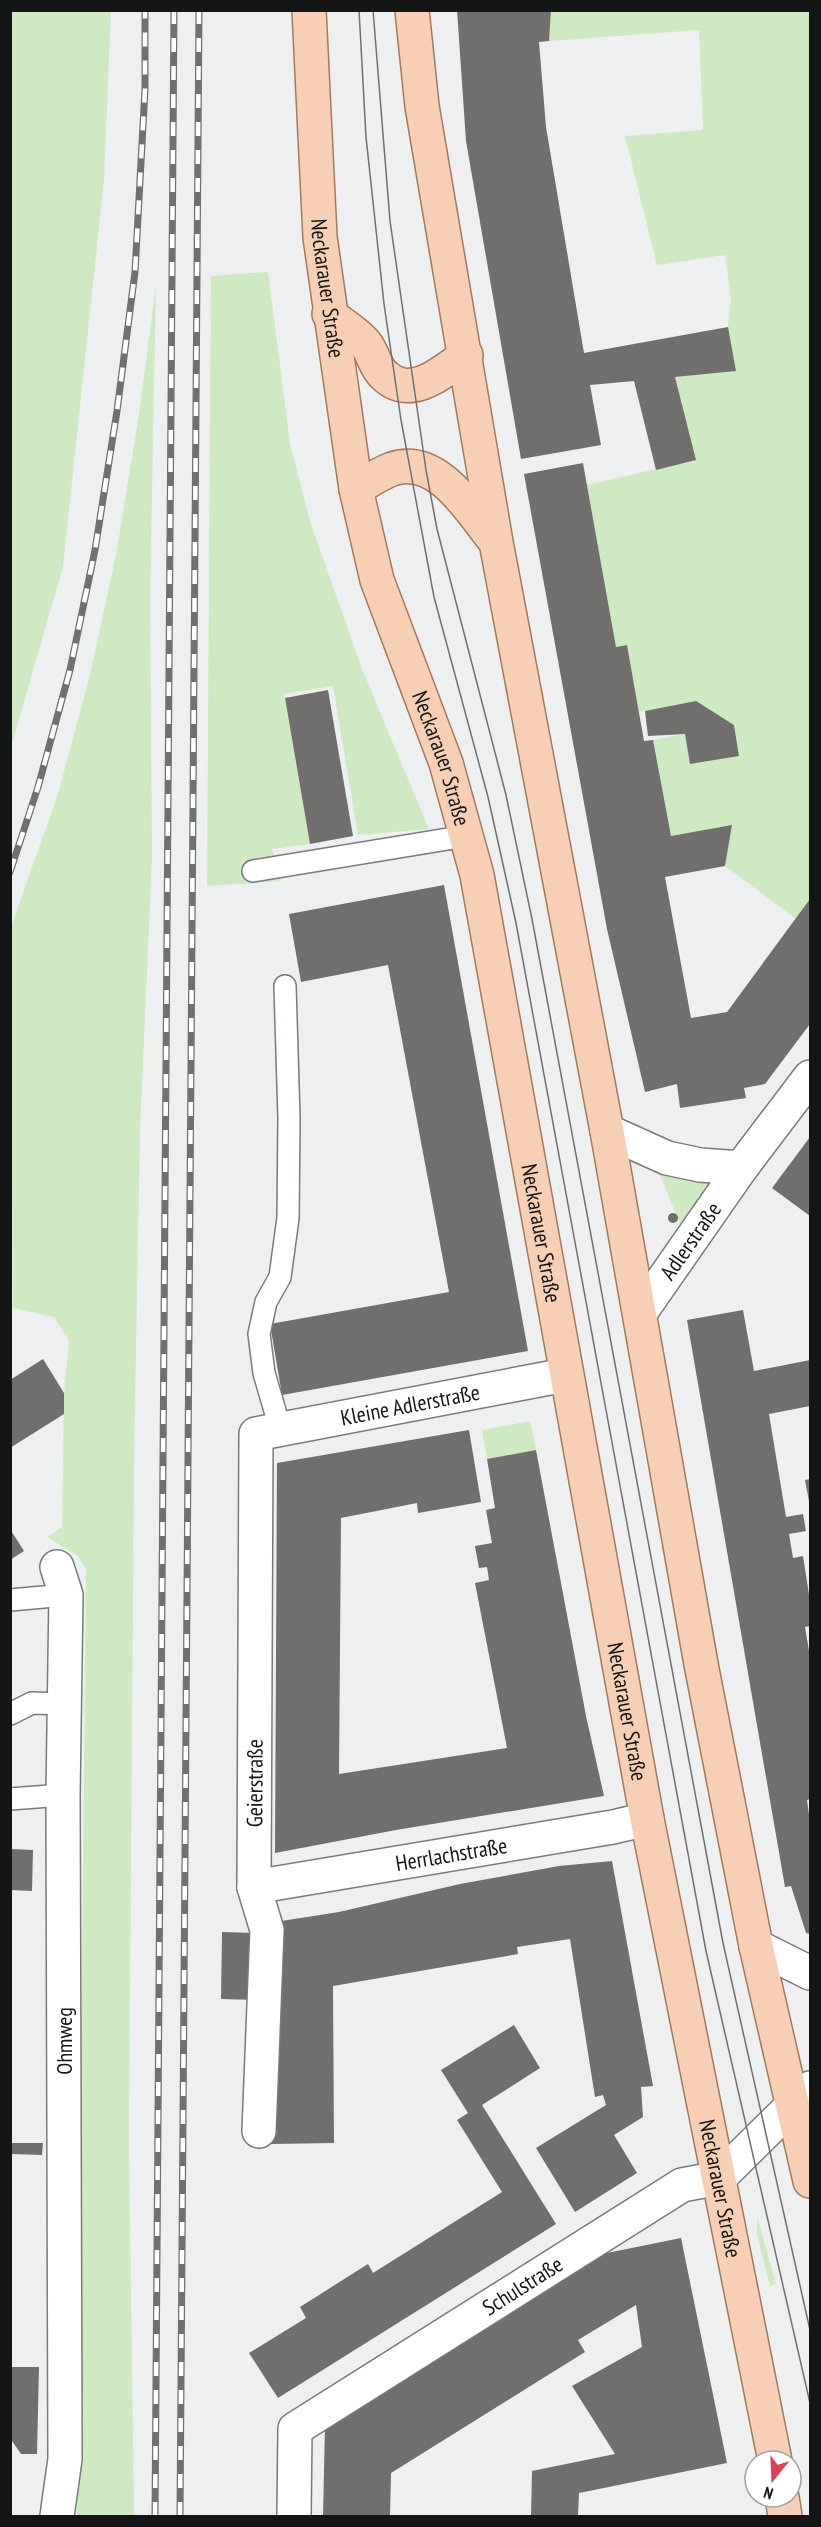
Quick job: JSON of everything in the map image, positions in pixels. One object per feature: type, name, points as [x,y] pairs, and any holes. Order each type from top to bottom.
[{"type":"main road","name":"Neckarauer Straße","points":[[309,10],[319,226],[329,314],[356,489],[377,580],[446,763],[477,875],[565,1375],[647,1819],[773,2449]]},
{"type":"main road","points":[[412,10],[422,106],[496,542],[607,1131],[701,1664],[756,1946],[802,2097],[810,2181]]},
{"type":"main road","points":[[329,314],[366,344],[375,364],[394,382],[423,384],[466,355]]},
{"type":"main road","points":[[356,489],[394,468],[417,467],[441,479],[453,490],[496,542]]},
{"type":"street","name":"Adlerstraße","points":[[640,1313],[741,1168],[810,1077]]},
{"type":"street","name":"Adlerstraße","points":[[607,1131],[667,1158],[700,1165],[741,1168]]},
{"type":"street","name":"Kleine Adlerstraße","points":[[268,1431],[565,1375]]},
{"type":"street","name":"Geierstraße","points":[[259,2131],[267,1930],[254,1887],[268,1431]]},
{"type":"street","name":"Ohmweg","points":[[57,2517],[64,2459],[62,1581]]},
{"type":"street","name":"Herrlachstraße","points":[[254,1887],[614,1827],[647,1819]]},
{"type":"street","points":[[756,1946],[810,1973]]},
{"type":"street","points":[[719,2178],[802,2097]]},
{"type":"street","name":"Schulstraße","points":[[294,2517],[295,2428],[682,2185],[719,2178]]},
{"type":"lane","points":[[253,871],[466,836]]},
{"type":"lane","points":[[268,1431],[259,1334],[266,1302],[280,1276],[288,1218],[289,1118],[285,986]]},
{"type":"lane","points":[[10,1600],[62,1581]]},
{"type":"lane","points":[[10,1714],[32,1703],[64,1704]]},
{"type":"lane","points":[[10,1799],[63,1795]]},
{"type":"green space","points":[[11,10],[111,11],[104,180],[63,567],[11,747]]},
{"type":"green space","points":[[551,11],[810,11],[810,899],[796,919],[725,866],[732,825],[671,836],[653,740],[685,734],[690,764],[739,756],[734,725],[696,702],[639,712],[627,645],[616,647],[587,485],[696,460],[675,377],[736,371],[728,327],[731,299],[725,255],[657,265],[625,136],[703,130],[699,30],[549,41]]},
{"type":"green space","points":[[268,272],[290,444],[311,524],[362,669],[429,829],[358,835],[333,686],[284,694],[310,844],[272,849],[281,881],[207,886],[211,276]]},
{"type":"green space","points":[[156,284],[150,601],[152,857],[140,1131],[134,1457],[129,2140],[134,2516],[77,2516],[86,1569],[78,1556],[47,1537],[62,1527],[64,1393],[69,1341],[54,1317],[13,1308],[10,930],[58,794],[90,675],[116,555],[139,415]]},
{"type":"green space","points":[[658,1170],[718,1181],[682,1229]]},
{"type":"green space","points":[[530,1421],[536,1450],[487,1459],[482,1430]]},
{"type":"green space","points":[[757,2216],[776,2284],[770,2286],[757,2235]]},
{"type":"building","points":[[457,10],[551,10],[549,41],[539,42],[546,127],[584,353],[728,327],[736,371],[675,377],[696,460],[656,470],[634,381],[590,385],[601,445],[521,459],[466,141]]},
{"type":"building","points":[[583,463],[616,647],[627,645],[644,741],[653,740],[671,836],[732,825],[725,866],[665,877],[691,1018],[727,1012],[810,899],[810,1024],[765,1084],[744,1088],[746,1098],[680,1108],[677,1084],[645,1092],[607,929],[524,474]]},
{"type":"building","points":[[328,690],[353,836],[310,844],[285,698]]},
{"type":"building","points":[[696,701],[734,725],[739,756],[690,764],[685,734],[648,736],[645,711]]},
{"type":"building","points":[[444,885],[528,1351],[282,1395],[270,1324],[449,1292],[388,965],[301,982],[289,914]]},
{"type":"building","points":[[810,1137],[810,1216],[772,1188]]},
{"type":"building","points":[[673,1213],[677,1214],[677,1222],[673,1223],[669,1222],[668,1218],[669,1214]]},
{"type":"building","points":[[743,1310],[754,1371],[810,1360],[810,1406],[769,1414],[786,1517],[803,1514],[806,1531],[789,1534],[793,1558],[803,1556],[810,1601],[810,1626],[805,1627],[810,1657],[810,1799],[807,1800],[810,1822],[810,1934],[806,1933],[791,1886],[785,1887],[687,1320]]},
{"type":"building","points":[[43,1359],[64,1393],[64,1414],[10,1448],[10,1380]]},
{"type":"building","points":[[469,1430],[481,1502],[418,1513],[417,1503],[341,1518],[339,1774],[507,1748],[475,1583],[489,1580],[487,1567],[479,1568],[475,1546],[492,1543],[486,1510],[495,1508],[487,1459],[536,1450],[586,1716],[604,1796],[396,1830],[275,1853],[277,1463]]},
{"type":"building","points":[[810,1479],[810,1501],[809,1501],[805,1480]]},
{"type":"building","points":[[10,1529],[24,1551],[10,1560]]},
{"type":"building","points":[[10,1849],[33,1850],[32,1891],[10,1890]]},
{"type":"building","points":[[612,1861],[653,2086],[641,2087],[643,2117],[614,2135],[637,2173],[575,2212],[536,2148],[606,2105],[603,2095],[595,2097],[570,1939],[517,1947],[518,1954],[333,1986],[334,2143],[271,2144],[270,2065],[275,1922],[339,1912],[460,1884],[559,1866]]},
{"type":"building","points":[[222,1932],[259,1933],[258,2000],[221,1999]]},
{"type":"building","points":[[514,2025],[540,2068],[482,2105],[556,2224],[278,2398],[249,2353],[306,2318],[300,2307],[368,2264],[373,2273],[502,2192],[457,2120],[468,2113],[441,2070]]},
{"type":"building","points":[[10,2143],[43,2143],[42,2155],[10,2154]]},
{"type":"building","points":[[681,2238],[727,2463],[579,2493],[578,2516],[531,2516],[532,2471],[615,2454],[572,2386],[642,2347],[636,2305],[578,2340],[585,2352],[391,2473],[390,2516],[323,2516],[325,2426],[597,2255]]},
{"type":"building","points":[[10,2367],[39,2367],[37,2454],[21,2454],[10,2438]]},
{"type":"tram line","points":[[359,10],[366,137],[384,304],[401,420],[434,597],[488,797],[516,923],[706,1951],[810,2403]]},
{"type":"tram line","points":[[373,10],[390,221],[426,470],[437,529],[506,795],[532,919],[723,1943],[810,2330]]},
{"type":"railway","points":[[10,872],[38,787],[70,670],[95,550],[117,411],[135,272],[145,89],[145,10]]},
{"type":"railway","points":[[155,2516],[174,10]]},
{"type":"railway","points":[[180,2516],[199,10]]}]
